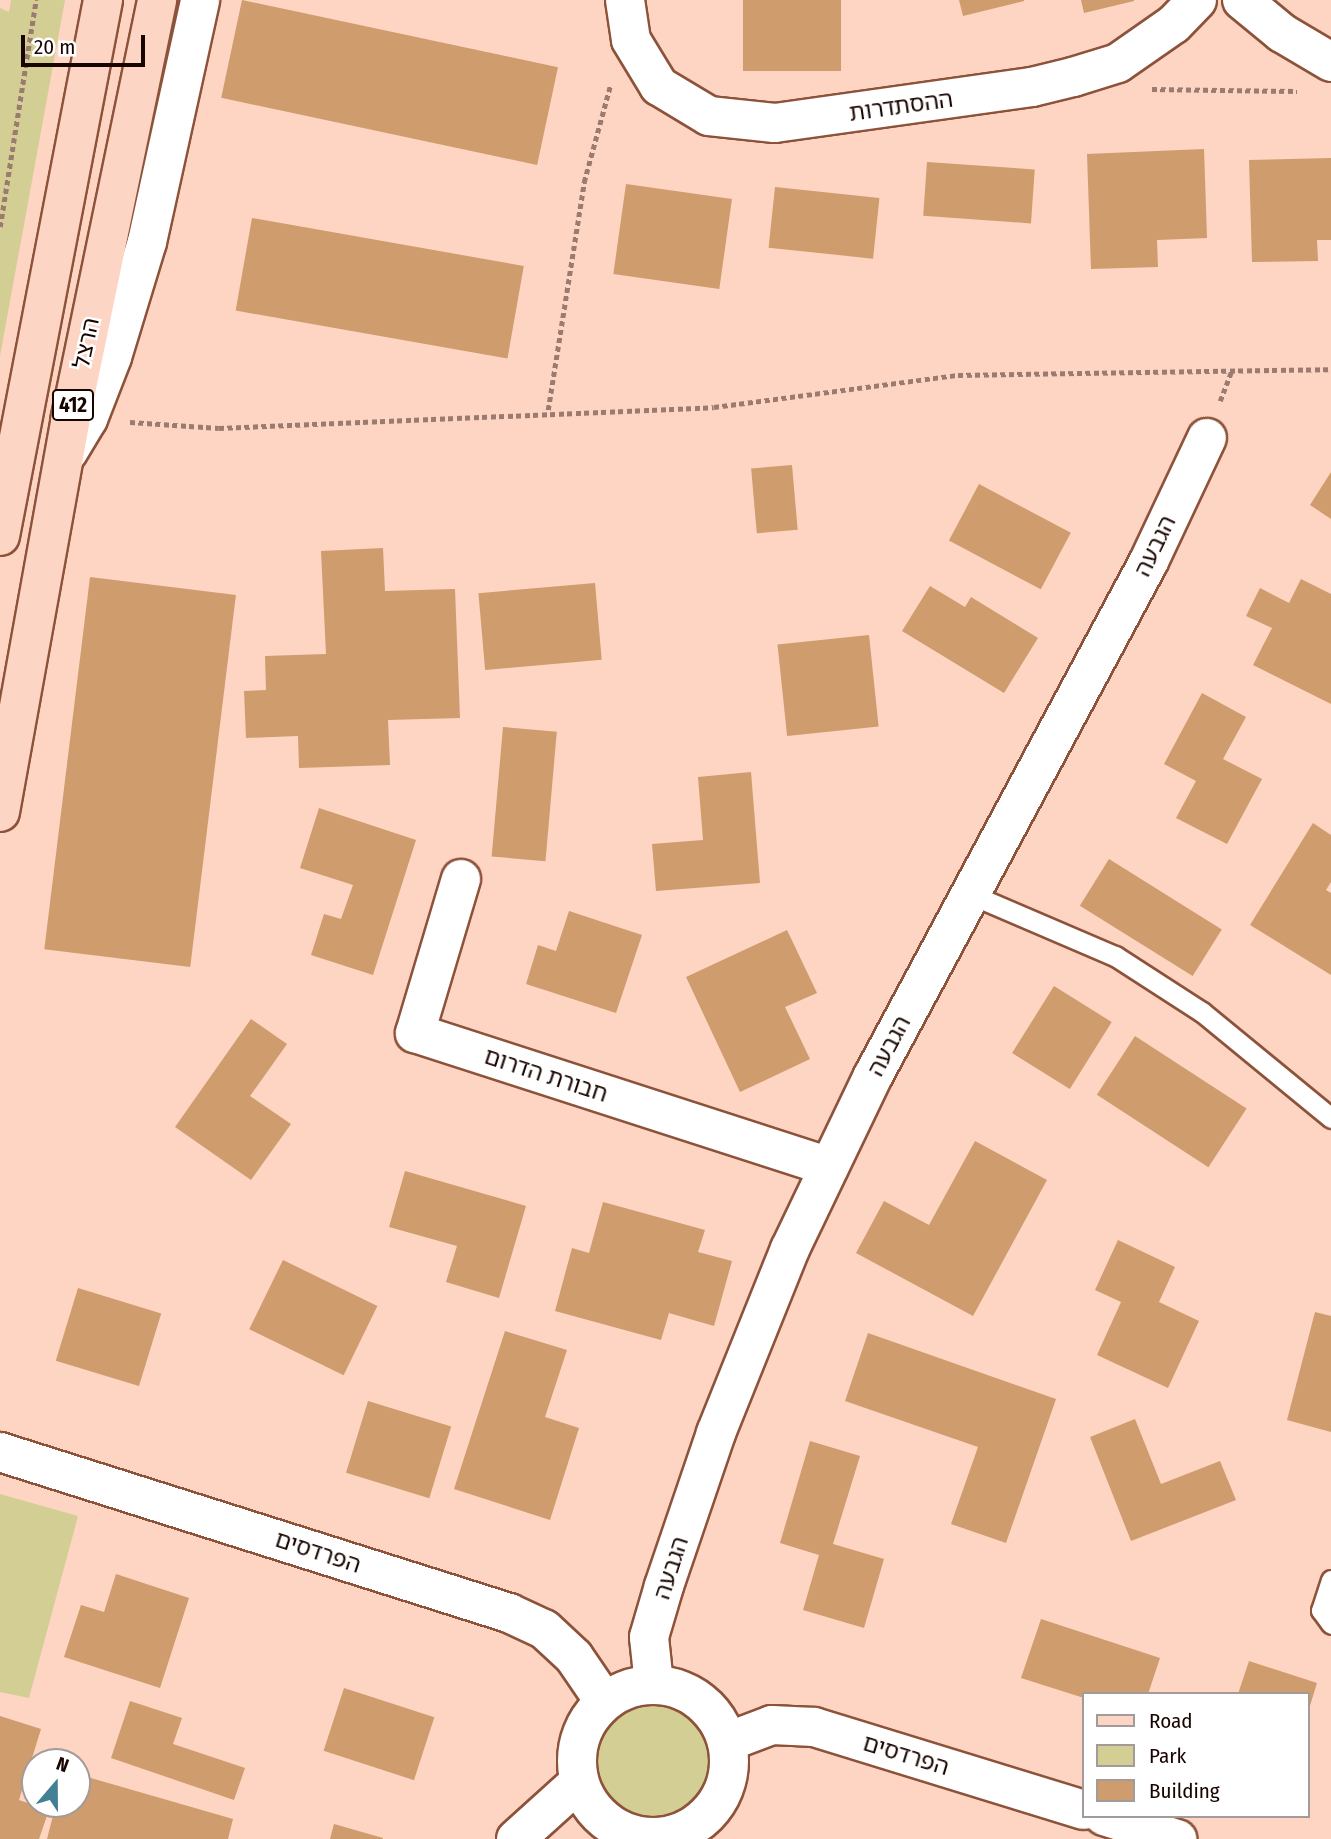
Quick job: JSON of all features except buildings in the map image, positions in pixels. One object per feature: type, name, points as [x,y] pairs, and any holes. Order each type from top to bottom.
[{"type":"main road","name":"412","points":[[0,536],[103,0]]},
{"type":"main road","name":"הרצל","points":[[0,812],[63,460],[157,0]]},
{"type":"street","points":[[63,460],[88,419],[147,242],[200,0]]},
{"type":"street","name":"ההסתדרות","points":[[626,12],[643,66],[659,86],[682,102],[737,122],[775,123],[1032,87],[1073,77],[1118,63],[1174,24],[1197,0]]},
{"type":"street","points":[[1241,0],[1282,33],[1331,62]]},
{"type":"street","name":"הגבעה","points":[[653,1684],[649,1637],[707,1459],[790,1250],[829,1167],[970,894],[1149,561],[1207,438]]},
{"type":"street","name":"חבורת הדרום","points":[[461,879],[415,1033],[829,1167]]},
{"type":"street","name":"הפרדסים","points":[[0,1452],[509,1613],[544,1629],[574,1657],[604,1701]]},
{"type":"street","points":[[653,1684],[698,1699],[717,1719],[727,1742],[730,1770],[721,1795],[705,1817],[685,1835],[634,1835],[610,1825],[591,1806],[579,1782],[577,1746],[587,1721],[604,1701],[627,1688],[653,1684]]},
{"type":"street","name":"הפרדסים","points":[[727,1742],[772,1725],[814,1727],[1082,1809]]},
{"type":"street","points":[[516,1839],[579,1782]]},
{"type":"street","points":[[1110,1818],[1177,1839]]},
{"type":"lane","points":[[970,894],[1115,956],[1202,1012],[1331,1118]]},
{"type":"lane","points":[[1331,1580],[1321,1610],[1331,1624]]},
{"type":"path","points":[[0,227],[36,0]]},
{"type":"path","points":[[548,411],[584,182],[626,12]]},
{"type":"path","points":[[1141,89],[1304,91]]},
{"type":"path","points":[[88,419],[219,428],[548,411],[714,407],[958,376],[1331,369]]},
{"type":"green space","points":[[11,0],[65,0],[0,356],[0,8],[9,12]]},
{"type":"green space","points":[[0,1494],[78,1516],[29,1698],[0,1692]]},
{"type":"green space","points":[[653,1704],[675,1708],[693,1721],[706,1739],[710,1761],[706,1783],[693,1801],[675,1814],[653,1818],[631,1814],[613,1801],[600,1783],[596,1761],[600,1739],[613,1721],[631,1708]]}]
